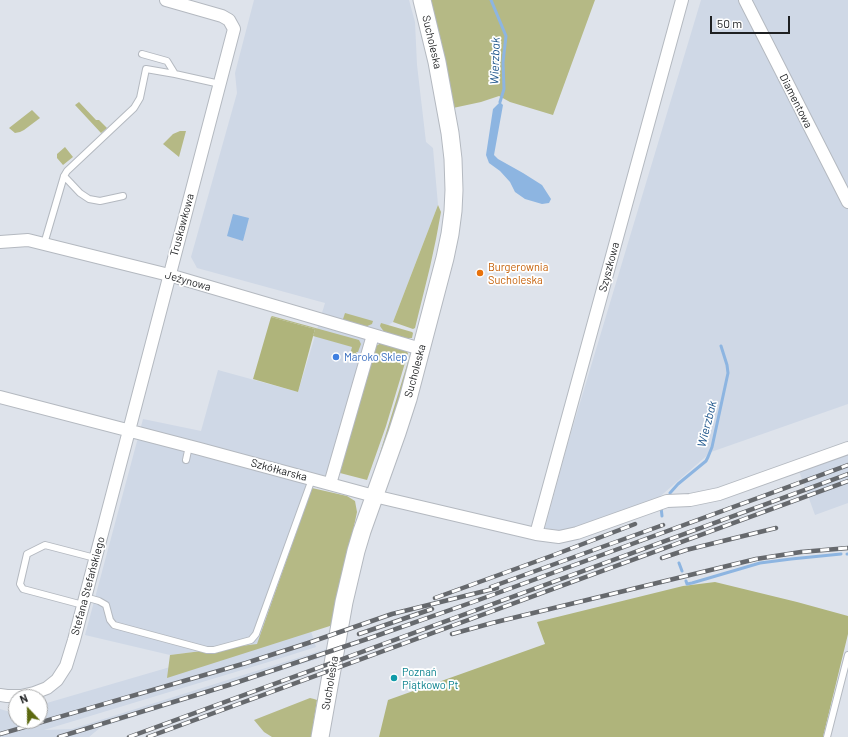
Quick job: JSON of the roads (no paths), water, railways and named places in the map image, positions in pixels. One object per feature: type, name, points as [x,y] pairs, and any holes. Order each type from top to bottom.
[{"type":"street","name":"Truskawkowa","points":[[128,430],[234,29],[229,20],[222,16],[166,0]]},
{"type":"street","name":"Sucholeska","points":[[320,737],[349,579],[362,531],[408,399],[446,258],[450,234],[454,190],[450,133],[437,62],[422,0]]},
{"type":"street","name":"Szyszkowa","points":[[536,534],[682,0]]},
{"type":"street","name":"Diamentowa","points":[[745,0],[848,202]]},
{"type":"street","name":"Jeżynowa","points":[[0,242],[28,240],[169,275],[421,350]]},
{"type":"street","points":[[330,484],[373,335]]},
{"type":"street","name":"Szkółkarska","points":[[0,397],[374,496],[536,534],[559,537],[577,533],[667,501],[690,500],[718,494],[848,448]]},
{"type":"street","name":"Stefana Stefańskiego","points":[[0,695],[21,696],[47,688],[57,680],[66,666],[128,430]]},
{"type":"lane","points":[[142,54],[168,61],[175,74]]},
{"type":"lane","points":[[44,244],[64,176],[134,108],[140,98],[146,69],[220,84]]},
{"type":"lane","points":[[64,176],[80,193],[89,199],[100,201],[124,196]]},
{"type":"lane","points":[[186,460],[189,446]]},
{"type":"lane","points":[[95,558],[45,545],[27,554],[20,584],[23,589],[84,601],[99,601],[106,605],[110,620],[114,625],[207,650],[214,650],[251,640],[256,634],[312,479]]},
{"type":"lane","points":[[827,737],[848,655]]},
{"type":"water","points":[[500,102],[503,105],[494,155],[498,159],[542,185],[551,199],[549,203],[542,204],[525,199],[515,192],[510,182],[500,171],[489,163],[486,155],[493,109]]},
{"type":"water","points":[[233,214],[249,218],[243,241],[227,236]]},
{"type":"waterway","name":"Wierzbak","points":[[491,0],[506,36],[503,62],[504,89],[500,102]]},
{"type":"waterway","name":"Wierzbak","points":[[670,493],[678,484],[706,461],[712,447],[728,373],[721,346]]},
{"type":"waterway","name":"Wierzbak","points":[[661,507],[662,516]]},
{"type":"waterway","name":"Wierzbak","points":[[686,581],[687,584],[692,583],[760,563],[841,554]]},
{"type":"waterway","name":"Wierzbak","points":[[679,563],[682,571]]},
{"type":"railway","points":[[59,737],[229,685],[373,637],[848,465]]},
{"type":"railway","points":[[129,737],[848,474]]},
{"type":"railway","points":[[148,737],[848,481]]},
{"type":"railway","points":[[435,598],[635,524]]},
{"type":"railway","points":[[491,587],[663,525]]},
{"type":"railway","points":[[662,558],[686,550],[776,528]]},
{"type":"railway","points":[[452,634],[756,559],[801,552],[848,548]]},
{"type":"railway","points":[[0,734],[246,663],[392,614],[497,588]]},
{"type":"railway","points":[[359,634],[432,609]]},
{"type":"place","name":"Burgerownia Sucholeska","points":[[480,273]]},
{"type":"place","name":"Maroko Sklep","points":[[336,357]]},
{"type":"place","name":"Poznań Piątkowo Pt","points":[[394,678]]}]
